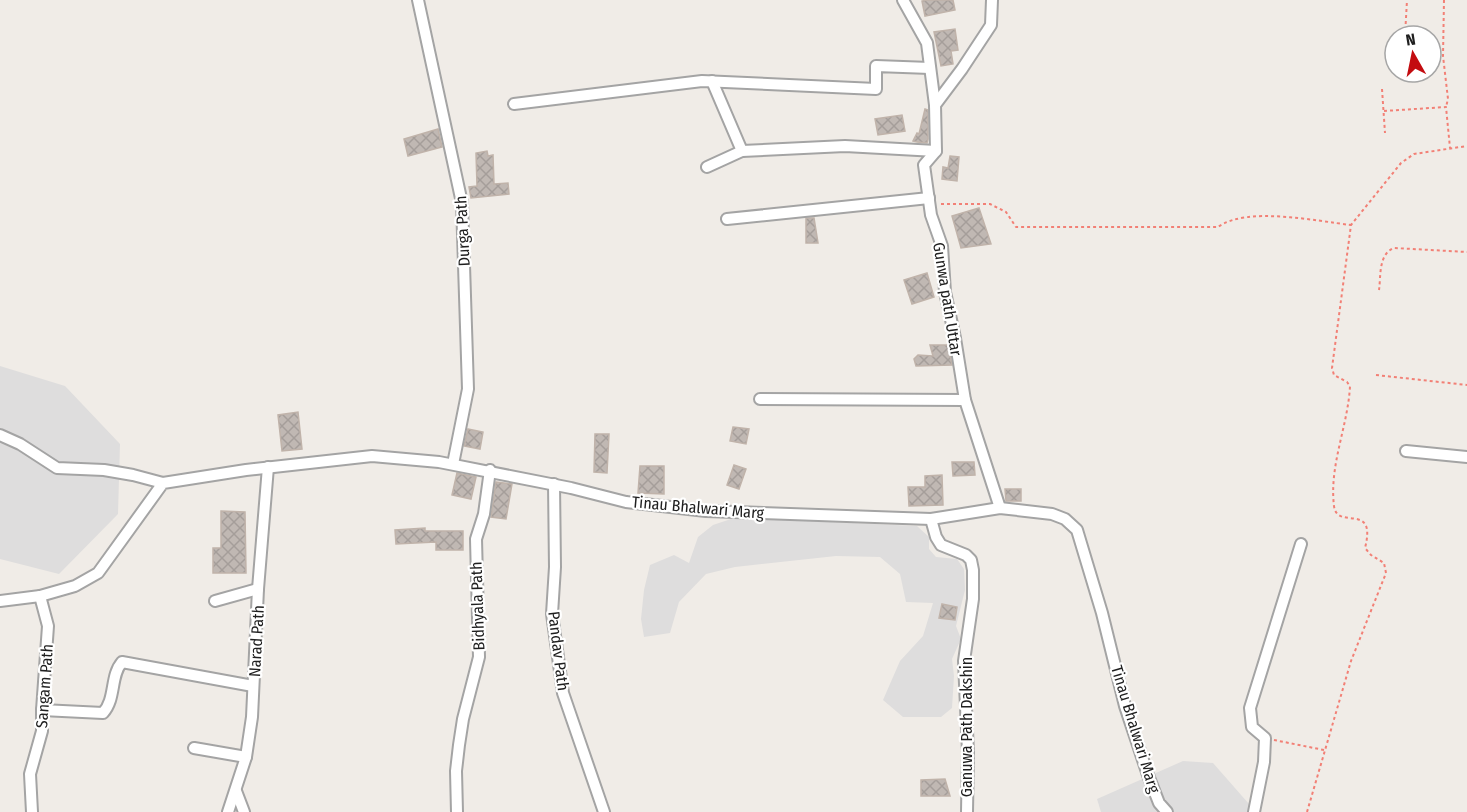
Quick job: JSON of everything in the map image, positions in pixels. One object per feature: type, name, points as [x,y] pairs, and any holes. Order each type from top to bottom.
[{"type":"street","name":"Durga Path","points":[[418,0],[462,203],[468,389],[453,464]]},
{"type":"street","name":"Gunwa path Uttar","points":[[903,0],[927,43],[935,105],[936,152],[924,165],[929,202],[942,246],[945,292],[965,400],[1000,508]]},
{"type":"street","points":[[935,105],[991,25],[992,0]]},
{"type":"street","points":[[514,104],[702,81],[876,89],[876,66],[930,68]]},
{"type":"street","points":[[712,81],[742,151]]},
{"type":"street","points":[[708,167],[742,151],[845,146],[936,152]]},
{"type":"street","points":[[727,219],[929,202]]},
{"type":"street","points":[[760,399],[965,400]]},
{"type":"street","points":[[0,435],[20,444],[57,468],[104,470],[163,483],[98,573],[75,586],[40,596],[0,601]]},
{"type":"street","points":[[1406,451],[1467,457]]},
{"type":"street","name":"Tinau Bhalwari Marg","points":[[163,483],[268,467],[372,456],[490,470],[626,502],[706,511],[931,519],[1000,508],[1052,514],[1065,519],[1077,530],[1129,716],[1159,803],[1167,812]]},
{"type":"street","name":"Narad Path","points":[[228,812],[246,757],[252,717],[258,589],[268,467]]},
{"type":"street","name":"Bidhyala Path","points":[[457,812],[456,771],[459,745],[463,719],[479,657],[476,539],[484,514],[490,470]]},
{"type":"street","name":"Pandav Path","points":[[554,484],[555,567],[552,614],[563,693],[604,812]]},
{"type":"street","name":"Ganuwa Path Dakshin","points":[[931,519],[936,537],[942,545],[966,555],[971,560],[973,570],[973,599],[964,662],[968,753],[966,812]]},
{"type":"street","points":[[1254,812],[1266,738],[1252,727],[1250,708],[1301,544]]},
{"type":"street","points":[[215,601],[258,589]]},
{"type":"street","name":"Sangam Path","points":[[32,812],[30,774],[42,731],[48,626],[40,596]]},
{"type":"street","points":[[42,710],[103,713],[108,707],[117,668],[122,662],[253,686]]},
{"type":"street","points":[[194,748],[246,757]]},
{"type":"street","points":[[236,791],[244,812]]},
{"type":"path","points":[[1406,24],[1407,0]]},
{"type":"path","points":[[1444,0],[1443,56],[1450,148]]},
{"type":"path","points":[[1382,89],[1385,133]]},
{"type":"path","points":[[1384,111],[1446,107]]},
{"type":"path","points":[[1307,812],[1351,661],[1386,568],[1384,563],[1366,551],[1369,533],[1367,525],[1362,521],[1339,515],[1334,508],[1336,459],[1350,386],[1334,375],[1332,368],[1351,225],[1401,163],[1414,154],[1467,146]]},
{"type":"path","points":[[929,202],[990,204],[1006,212],[1016,227],[1218,227],[1227,221],[1272,216],[1351,225]]},
{"type":"path","points":[[1379,291],[1382,261],[1389,250],[1394,248],[1467,252]]},
{"type":"path","points":[[1376,375],[1467,385]]},
{"type":"path","points":[[1266,738],[1325,750]]},
{"type":"shaded area","points":[[0,366],[65,386],[120,444],[118,514],[59,574],[0,559]]},
{"type":"shaded area","points":[[763,516],[789,520],[917,526],[929,537],[929,549],[936,557],[957,559],[964,569],[965,590],[956,626],[961,639],[952,659],[954,676],[952,708],[941,717],[903,717],[883,700],[900,661],[923,636],[933,603],[906,602],[900,574],[880,557],[836,556],[735,567],[706,574],[679,602],[670,633],[644,637],[641,619],[644,590],[650,565],[674,555],[689,563],[698,537],[713,525],[731,519]]},
{"type":"shaded area","points":[[1183,761],[1213,763],[1256,812],[1101,812],[1097,799]]},
{"type":"building","points":[[953,0],[955,10],[925,16],[922,1]]},
{"type":"building","points":[[955,29],[958,50],[951,51],[953,64],[941,66],[934,32]]},
{"type":"building","points":[[925,109],[928,110],[927,143],[913,141],[917,133],[919,134]]},
{"type":"building","points":[[902,115],[905,131],[878,135],[875,119]]},
{"type":"building","points":[[438,129],[442,147],[408,156],[404,139]]},
{"type":"building","points":[[487,151],[488,156],[493,155],[494,184],[508,183],[509,194],[471,198],[469,187],[477,186],[476,153]]},
{"type":"building","points":[[950,156],[959,157],[957,181],[942,179],[943,167],[948,168]]},
{"type":"building","points":[[979,208],[991,244],[961,248],[952,216]]},
{"type":"building","points":[[806,218],[814,218],[818,243],[806,243]]},
{"type":"building","points":[[927,273],[934,297],[912,304],[904,280]]},
{"type":"building","points":[[930,345],[948,345],[952,365],[916,366],[914,359],[918,355],[933,356]]},
{"type":"building","points":[[298,412],[302,449],[282,451],[278,415]]},
{"type":"building","points":[[733,427],[749,429],[746,444],[730,441]]},
{"type":"building","points":[[468,429],[483,432],[480,449],[464,446]]},
{"type":"building","points":[[595,434],[609,434],[607,473],[594,472]]},
{"type":"building","points":[[952,462],[974,462],[975,475],[953,476]]},
{"type":"building","points":[[734,465],[746,469],[739,489],[727,485]]},
{"type":"building","points":[[640,466],[664,466],[664,494],[638,493]]},
{"type":"building","points":[[457,473],[476,477],[471,499],[452,495]]},
{"type":"building","points":[[942,475],[943,505],[909,506],[908,487],[925,487],[925,476]]},
{"type":"building","points":[[496,482],[512,484],[506,519],[491,517]]},
{"type":"building","points":[[1005,489],[1021,489],[1021,501],[1006,501]]},
{"type":"building","points":[[221,511],[245,512],[246,573],[213,573],[213,548],[221,548]]},
{"type":"building","points":[[425,528],[425,531],[463,531],[463,550],[436,550],[436,542],[396,544],[395,530]]},
{"type":"building","points":[[942,604],[957,607],[955,620],[939,618]]},
{"type":"building","points":[[945,779],[950,796],[921,796],[921,780]]}]
